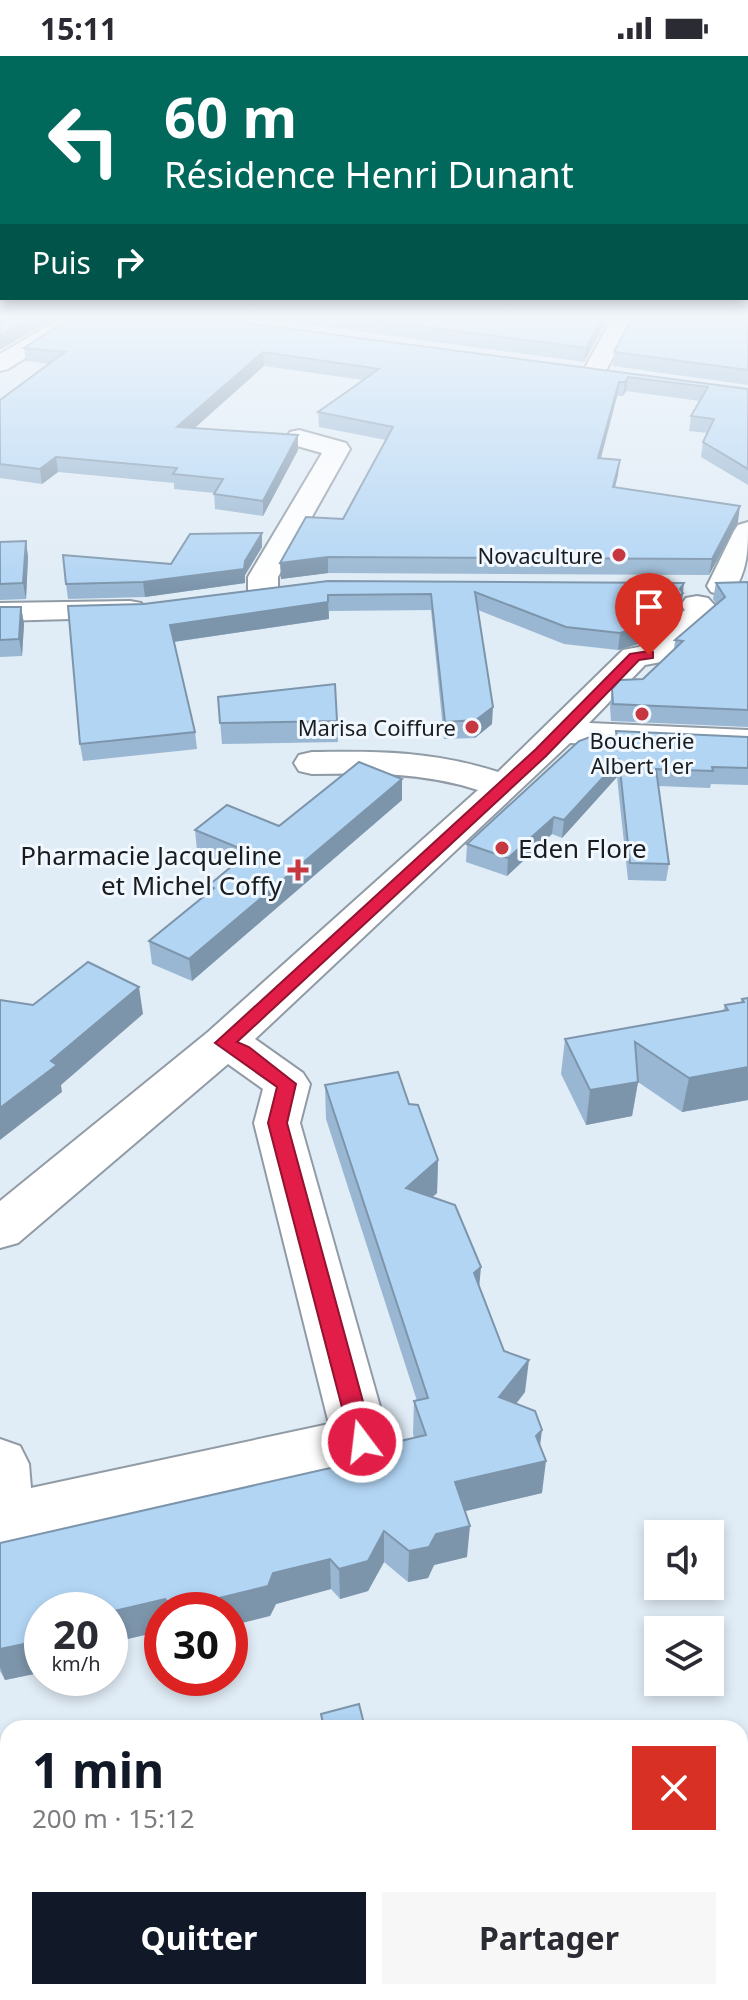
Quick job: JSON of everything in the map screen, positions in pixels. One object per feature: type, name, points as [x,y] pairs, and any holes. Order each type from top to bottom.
[{"type":"street","points":[[263,593],[263,577],[337,449],[299,438]]},
{"type":"street","points":[[0,1229],[224,1043],[504,786],[635,657],[649,655],[704,611],[712,591],[748,531]]},
{"type":"street","points":[[635,657],[630,649],[656,618],[712,591]]},
{"type":"street","points":[[0,612],[156,608]]},
{"type":"street","points":[[561,732],[748,741]]},
{"type":"street","points":[[312,763],[392,762],[448,768],[504,786]]},
{"type":"street","points":[[0,1464],[4,1521],[362,1442],[277,1123],[287,1084],[243,1052],[224,1043]]},
{"type":"building","points":[[0,407],[200,407],[177,427],[298,435],[263,501],[214,494],[223,479],[173,474],[177,468],[56,457],[40,469],[0,464]]},
{"type":"building","points":[[325,407],[612,407],[598,458],[620,460],[613,487],[740,506],[712,559],[328,557],[280,563],[306,517],[343,519],[393,427],[318,412]]},
{"type":"building","points":[[696,407],[748,407],[748,469],[703,442],[714,419],[691,416]]},
{"type":"building","points":[[262,533],[245,561],[244,569],[143,582],[66,584],[63,555],[171,564],[190,534]]},
{"type":"building","points":[[26,541],[23,583],[0,584],[0,542]]},
{"type":"building","points":[[328,581],[684,583],[680,589],[683,593],[640,627],[620,633],[566,627],[475,592],[493,707],[476,720],[445,722],[431,594],[328,595],[328,602],[170,625],[195,732],[80,744],[68,606],[144,604]]},
{"type":"building","points":[[748,582],[748,710],[613,704],[612,689],[620,680],[643,679],[683,641],[675,640],[725,597],[716,583]]},
{"type":"building","points":[[0,607],[21,607],[19,639],[0,640]]},
{"type":"building","points":[[335,684],[337,721],[220,723],[218,697]]},
{"type":"building","points":[[616,731],[748,737],[748,768],[712,767],[713,771],[656,769],[669,864],[630,863],[619,760],[564,820],[554,817],[508,858],[467,844],[579,741],[590,737],[617,737]]},
{"type":"building","points":[[359,762],[402,779],[189,959],[149,941],[214,888],[209,885],[249,852],[195,830],[227,805],[279,826]]},
{"type":"building","points":[[88,962],[139,987],[51,1061],[57,1065],[0,1108],[0,1000],[33,1005]]},
{"type":"building","points":[[748,998],[748,1067],[689,1078],[635,1042],[638,1082],[590,1090],[565,1039],[728,1010],[725,1005],[744,1002],[742,999]]},
{"type":"building","points":[[398,1072],[409,1104],[418,1105],[438,1160],[406,1188],[455,1205],[481,1267],[474,1273],[504,1351],[529,1360],[499,1397],[535,1411],[542,1430],[536,1436],[546,1461],[455,1482],[470,1526],[436,1534],[429,1547],[409,1551],[384,1531],[368,1561],[339,1569],[330,1559],[273,1573],[268,1586],[243,1592],[144,1592],[144,1604],[128,1608],[128,1592],[24,1592],[24,1644],[0,1649],[0,1543],[348,1464],[345,1454],[426,1435],[414,1401],[428,1398],[325,1085]]},
{"type":"building","points":[[359,1704],[363,1720],[322,1720],[321,1714]]},
{"type":"place","name":"Novaculture","points":[[619,555]]},
{"type":"place","name":"Boucherie Albert 1er","points":[[642,714]]},
{"type":"place","name":"Marisa Coiffure","points":[[472,727]]},
{"type":"place","name":"Eden Flore","points":[[502,848]]},
{"type":"place","name":"Pharmacie Jacqueline et Michel Coffy","points":[[298,870]]},
{"type":"route","points":[[362,1442],[277,1123],[287,1084],[243,1052],[224,1043],[541,752],[635,657],[649,655]]}]
